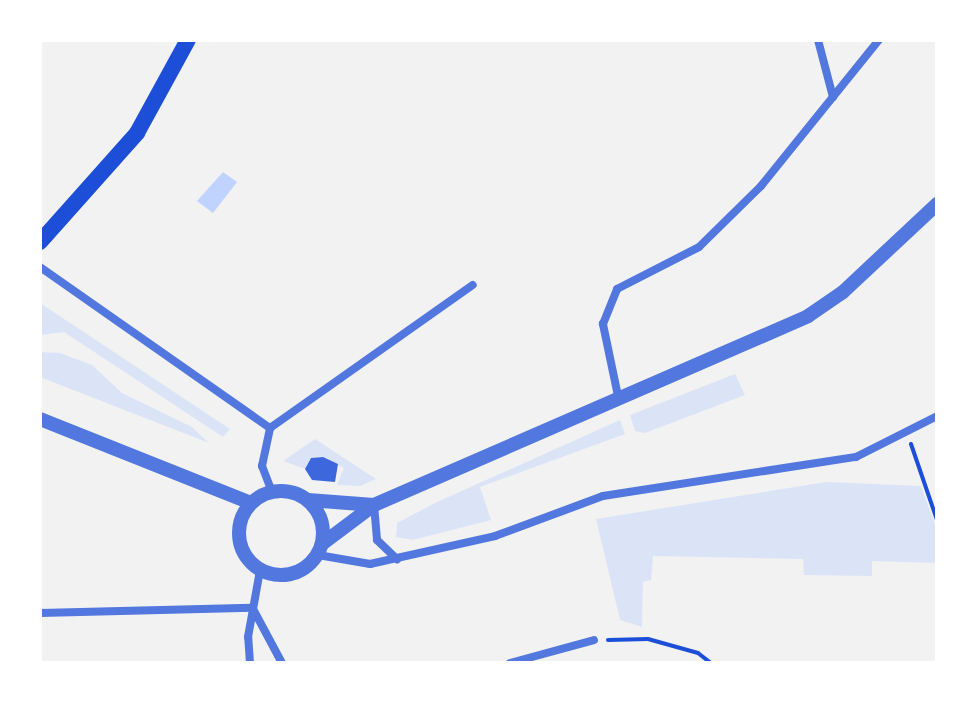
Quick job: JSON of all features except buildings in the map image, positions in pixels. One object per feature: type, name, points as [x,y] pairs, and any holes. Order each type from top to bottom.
[{"type":"main road","points":[[40,242],[137,133],[188,40]]},
{"type":"street","points":[[818,40],[833,97]]},
{"type":"street","points":[[618,396],[603,324],[617,289],[699,247],[761,186],[879,40]]},
{"type":"street","points":[[374,505],[308,500],[272,492],[251,503],[238,539],[260,570],[286,575],[374,505],[618,396],[808,316],[843,292],[937,204]]},
{"type":"street","points":[[40,267],[270,428]]},
{"type":"street","points":[[272,492],[262,466],[270,428],[473,285]]},
{"type":"street","points":[[320,549],[353,564],[397,559],[495,536],[603,496],[856,457],[937,416]]},
{"type":"street","points":[[40,419],[251,503]]},
{"type":"street","points":[[308,500],[322,521],[320,549]]},
{"type":"street","points":[[374,505],[377,540],[397,559]]},
{"type":"street","points":[[250,663],[252,608],[260,570]]},
{"type":"street","points":[[40,625],[43,614],[252,608]]},
{"type":"street","points":[[252,608],[282,663]]},
{"type":"street","points":[[510,663],[594,640]]},
{"type":"path","points":[[905,431],[927,478],[937,520]]},
{"type":"path","points":[[594,640],[648,639],[698,653],[711,663]]},
{"type":"shaded area","points":[[40,303],[230,429],[223,437],[64,332],[40,335]]},
{"type":"shaded area","points":[[40,352],[60,353],[92,365],[122,393],[192,427],[209,443],[40,377]]},
{"type":"shaded area","points":[[735,374],[745,395],[645,433],[635,431],[630,415]]},
{"type":"shaded area","points":[[620,420],[625,434],[480,487],[491,520],[413,540],[396,537],[397,523],[437,502]]},
{"type":"shaded area","points":[[315,439],[376,479],[360,486],[337,485],[344,468],[322,457],[311,458],[305,469],[283,461]]},
{"type":"shaded area","points":[[826,482],[921,486],[937,530],[937,563],[872,561],[872,576],[804,575],[803,559],[653,556],[651,580],[643,582],[642,627],[620,620],[596,519]]},
{"type":"water","points":[[223,172],[237,182],[213,213],[197,201]]}]
